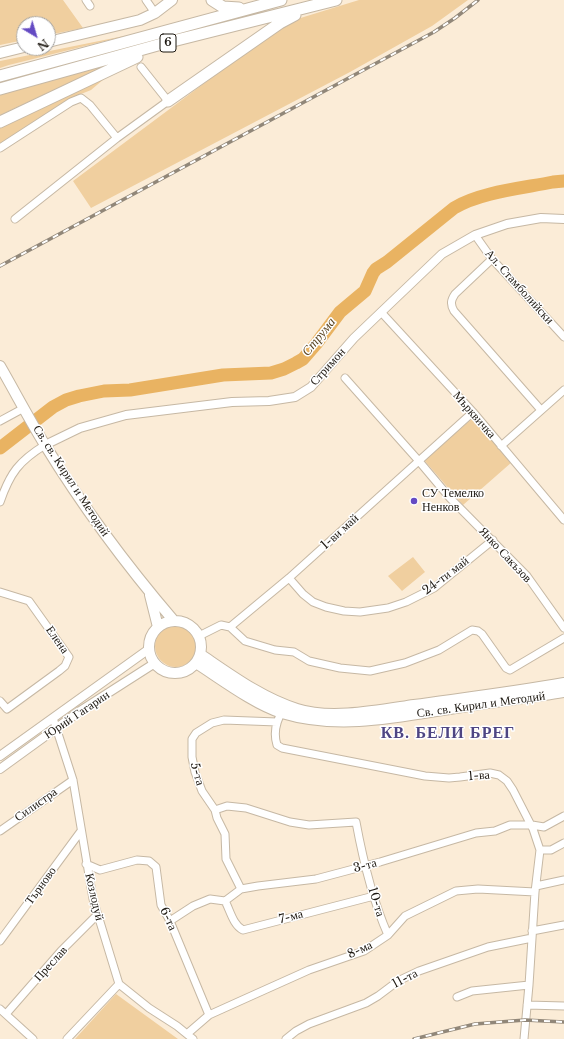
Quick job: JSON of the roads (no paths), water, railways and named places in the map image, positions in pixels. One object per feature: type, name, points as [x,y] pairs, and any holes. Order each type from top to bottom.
[{"type":"highway","points":[[212,0],[219,6],[228,8],[265,4]]},
{"type":"highway","name":"6","points":[[0,76],[281,0]]},
{"type":"highway","name":"6","points":[[0,89],[165,43],[336,0]]},
{"type":"highway","points":[[168,101],[280,23],[311,6]]},
{"type":"highway","points":[[0,122],[165,43]]},
{"type":"main road","points":[[56,40],[133,23],[155,13],[172,0]]},
{"type":"main road","points":[[0,53],[16,49]]},
{"type":"main road","name":"Св. св. Кирил и Методий","points":[[0,366],[43,441],[76,493],[148,592],[174,621]]},
{"type":"main road","name":"Св. св. Кирил и Методий","points":[[148,592],[158,627]]},
{"type":"main road","points":[[174,621],[183,622],[190,626],[199,636],[201,645],[198,659],[189,669],[175,673],[166,672],[155,663],[149,649],[152,635],[158,627],[174,621]]},
{"type":"main road","name":"Св. св. Кирил и Методий","points":[[198,659],[269,697],[284,709],[319,721],[357,721],[409,715],[564,692]]},
{"type":"main road","name":"Св. св. Кирил и Методий","points":[[284,709],[321,714],[371,711],[564,683]]},
{"type":"street","points":[[146,0],[155,13]]},
{"type":"street","points":[[16,219],[117,138],[168,101],[141,67]]},
{"type":"street","points":[[0,148],[71,102],[81,98],[90,105],[117,138]]},
{"type":"street","name":"Стримон","points":[[0,502],[9,478],[22,462],[35,451],[43,441],[80,428],[126,416],[232,402],[270,402],[295,397],[311,387],[354,338],[442,254],[475,235],[506,224],[541,218],[564,219]]},
{"type":"street","name":"Ал. Стамболийски","points":[[475,235],[492,259],[564,337]]},
{"type":"street","points":[[492,259],[455,294],[452,298],[452,307],[541,410]]},
{"type":"street","name":"Мърквичка","points":[[381,312],[473,412],[564,520]]},
{"type":"street","name":"Янко Сакъзов","points":[[345,378],[450,498],[527,576],[564,628]]},
{"type":"street","points":[[501,446],[564,390]]},
{"type":"street","points":[[0,422],[26,412]]},
{"type":"street","name":"1-ви май","points":[[199,636],[221,626],[230,627],[289,578],[418,460],[473,412]]},
{"type":"street","name":"24-ти май","points":[[289,578],[303,594],[314,602],[326,607],[344,611],[360,612],[388,608],[413,599],[434,588],[492,540]]},
{"type":"street","name":"Елена","points":[[0,592],[29,601],[69,657],[68,662],[59,671],[7,709],[0,700]]},
{"type":"street","points":[[230,627],[245,641],[275,650],[294,652],[309,661],[340,668],[370,671],[405,663],[439,650],[472,630],[478,631],[482,634],[506,668],[510,670],[564,638]]},
{"type":"street","name":"Юрий Гагарин","points":[[0,756],[149,649]]},
{"type":"street","name":"Юрий Гагарин","points":[[0,769],[80,711],[155,663]]},
{"type":"street","name":"1-ва","points":[[284,709],[277,722],[274,736],[277,745],[294,751],[425,776],[454,778],[490,773],[499,775],[507,781],[532,825],[540,850],[535,889],[524,1039]]},
{"type":"street","name":"Козлодуй","points":[[53,718],[55,729],[73,780],[86,864],[97,915],[119,984]]},
{"type":"street","name":"5-та","points":[[241,890],[226,859],[225,834],[217,818],[215,810],[202,791],[195,772],[191,747],[192,739],[196,733],[212,723],[224,720],[277,722]]},
{"type":"street","name":"Силистра","points":[[0,831],[73,780]]},
{"type":"street","name":"10-та","points":[[215,810],[226,806],[246,808],[290,822],[309,825],[356,822],[364,866],[379,915],[388,935]]},
{"type":"street","name":"3-та","points":[[225,901],[241,890],[258,886],[316,879],[380,862],[476,833],[495,830],[510,825],[532,825],[544,827],[564,816]]},
{"type":"street","name":"Търново","points":[[2,935],[81,831]]},
{"type":"street","points":[[540,850],[551,850],[564,843]]},
{"type":"street","name":"6-та","points":[[86,864],[100,870],[136,860],[148,861],[156,867],[161,905],[170,921],[209,1015]]},
{"type":"street","name":"8-ма","points":[[187,1034],[209,1015],[309,970],[364,951],[388,935],[405,916],[456,891],[535,889],[564,880]]},
{"type":"street","name":"7-ма","points":[[225,901],[236,924],[243,930],[374,896]]},
{"type":"street","points":[[170,921],[193,906],[210,899],[225,901]]},
{"type":"street","name":"Преслав","points":[[3,1012],[97,915]]},
{"type":"street","name":"11-та","points":[[286,1039],[296,1031],[309,1024],[366,1003],[398,981],[420,971],[488,947],[564,925]]},
{"type":"street","points":[[68,1039],[119,984],[149,1008],[178,1026],[193,1039]]},
{"type":"street","points":[[457,997],[472,991],[529,985]]},
{"type":"street","points":[[527,1006],[564,1006]]},
{"type":"street","points":[[3,1012],[33,1039]]},
{"type":"waterway","name":"Струма","points":[[0,448],[53,407],[66,400],[79,396],[104,391],[130,390],[223,375],[271,373],[284,369],[303,359],[340,312],[365,291],[376,269],[387,262],[454,208],[489,194],[564,181]]},
{"type":"railway","points":[[0,266],[434,32],[478,0]]},
{"type":"railway","points":[[414,1039],[475,1024],[525,1020],[564,1022]]},
{"type":"place","name":"СУ Темелко Ненков","points":[[414,501]]},
{"type":"district","name":"КВ. БЕЛИ БРЕГ","points":[[448,733]]}]
